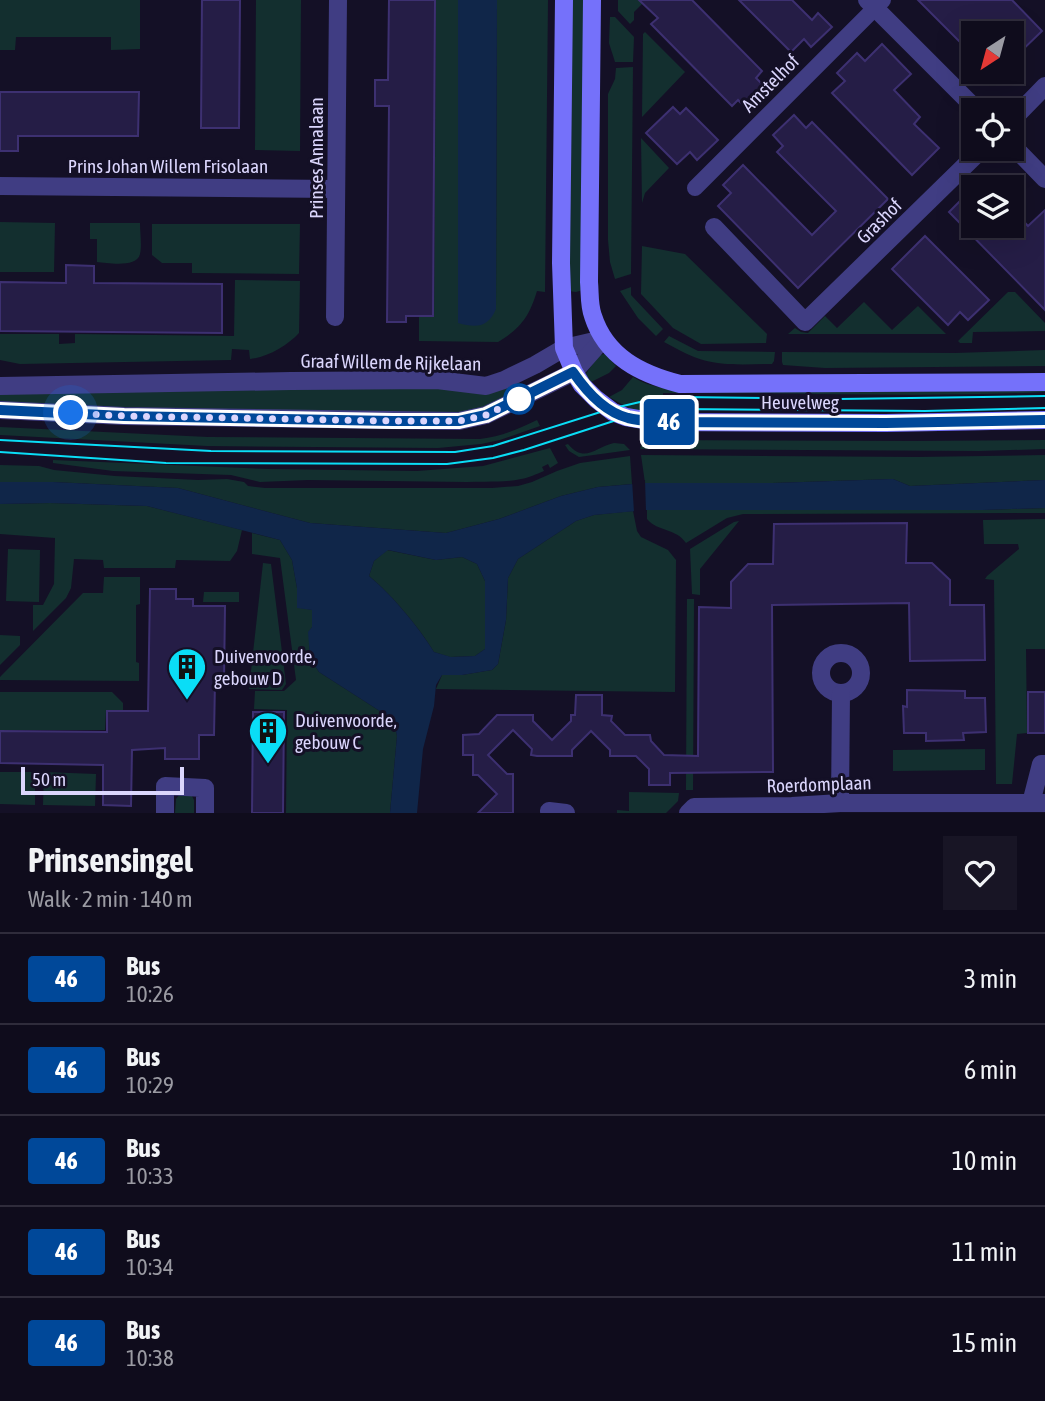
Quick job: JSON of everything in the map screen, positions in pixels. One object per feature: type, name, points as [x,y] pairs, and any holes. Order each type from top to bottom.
[{"type":"main road","name":"Heuvelweg","points":[[564,0],[561,263],[564,348],[573,372],[596,399],[625,417],[656,422],[886,423],[1045,420]]},
{"type":"main road","points":[[592,0],[589,282],[592,313],[603,339]]},
{"type":"main road","name":"Heuvelweg","points":[[603,339],[634,368],[656,378],[680,384],[1045,382]]},
{"type":"street","name":"Prinses Annalaan","points":[[335,317],[338,0]]},
{"type":"street","name":"Amstelhof","points":[[695,188],[875,3],[966,98]]},
{"type":"street","points":[[1024,108],[1045,86]]},
{"type":"street","points":[[1024,157],[1045,179]]},
{"type":"street","name":"Grashof","points":[[713,227],[805,322],[970,161]]},
{"type":"street","name":"Prins Johan Willem Frisolaan","points":[[0,186],[336,189]]},
{"type":"street","name":"Graaf Willem de Rijkelaan","points":[[0,386],[437,380],[486,386],[504,380],[564,348],[603,339]]},
{"type":"street","points":[[0,410],[138,417],[459,421],[486,415],[573,372],[603,339]]},
{"type":"street","points":[[840,803],[841,694]]},
{"type":"street","points":[[1038,803],[1041,764],[1045,764]]},
{"type":"street","points":[[165,813],[166,786],[205,788],[205,813]]},
{"type":"street","name":"Roerdomplaan","points":[[688,813],[694,807],[840,803],[953,808],[1038,803]]},
{"type":"green space","points":[[0,0],[140,0],[140,49],[111,50],[111,37],[16,37],[15,50],[0,50]]},
{"type":"green space","points":[[256,0],[301,0],[300,151],[255,150]]},
{"type":"green space","points":[[436,0],[458,0],[459,323],[496,309],[497,0],[548,0],[545,292],[537,291],[523,321],[498,342],[419,341],[419,317],[434,317]]},
{"type":"green space","points":[[571,0],[586,0],[583,290],[576,292],[568,291]]},
{"type":"green space","points":[[618,0],[646,0],[634,12],[634,20],[630,24],[618,11]]},
{"type":"green space","points":[[610,17],[615,17],[634,37],[633,62],[615,62],[609,43]]},
{"type":"green space","points":[[645,32],[685,72],[642,117],[643,34]]},
{"type":"green space","points":[[633,67],[631,274],[615,279],[608,240],[608,94],[615,79],[616,68]]},
{"type":"green space","points":[[641,138],[669,168],[645,193],[642,203]]},
{"type":"green space","points":[[0,222],[55,223],[54,272],[0,272]]},
{"type":"green space","points":[[90,223],[140,223],[141,247],[138,258],[122,264],[97,262],[97,239],[90,239]]},
{"type":"green space","points":[[152,224],[300,224],[299,274],[192,273],[192,263],[162,263],[152,255]]},
{"type":"green space","points":[[642,246],[685,254],[767,334],[766,343],[701,344],[673,328],[641,294]]},
{"type":"green space","points":[[235,280],[300,281],[299,333],[277,350],[250,359],[249,350],[232,349],[231,360],[20,364],[0,360],[0,334],[59,334],[59,344],[75,343],[75,334],[234,336]]},
{"type":"green space","points":[[631,287],[631,295],[663,329],[656,336],[638,318],[620,291]]},
{"type":"green space","points":[[1008,292],[1015,292],[1045,323],[1045,331],[973,332],[972,343],[960,343],[958,341]]},
{"type":"green space","points":[[864,302],[892,330],[918,306],[946,334],[788,334],[795,328],[808,333],[825,316],[837,328]]},
{"type":"green space","points":[[669,336],[698,351],[775,352],[774,361],[772,364],[723,364],[703,360],[664,342]]},
{"type":"green space","points":[[1045,350],[1045,366],[825,368],[783,365],[782,362],[782,352],[955,353]]},
{"type":"green space","points":[[605,354],[616,366],[609,373],[591,382],[585,375],[599,355]]},
{"type":"green space","points":[[633,377],[654,386],[692,390],[896,392],[1045,389],[1045,392],[902,395],[663,393],[663,416],[632,410],[609,397],[622,390]]},
{"type":"green space","points":[[519,380],[523,390],[479,409],[451,416],[0,404],[0,392]]},
{"type":"green space","points":[[537,420],[540,426],[500,440],[438,448],[207,446],[0,435],[0,427],[208,437],[480,439],[502,434]]},
{"type":"green space","points":[[646,440],[1045,440],[1045,449],[640,449]]},
{"type":"green space","points":[[614,443],[624,444],[630,450],[579,457],[565,445],[568,444],[574,450],[585,454]]},
{"type":"green space","points":[[550,448],[558,463],[550,468],[548,464],[542,467],[544,471],[527,478],[501,481],[260,482],[231,475],[113,471],[53,463],[53,460],[269,469],[417,471],[483,466]]},
{"type":"green space","points":[[641,455],[1045,455],[1045,480],[910,486],[893,479],[645,483]]},
{"type":"green space","points":[[630,456],[632,484],[598,487],[561,496],[499,519],[446,533],[310,523],[178,488],[0,482],[0,465],[39,466],[115,476],[227,479],[265,488],[492,488],[518,486],[580,463]]},
{"type":"green space","points":[[0,504],[147,506],[242,530],[237,551],[230,561],[176,560],[175,568],[104,568],[103,560],[74,559],[71,588],[66,598],[33,631],[33,605],[43,605],[54,584],[55,538],[0,534]]},
{"type":"green space","points":[[1045,508],[1045,513],[743,514],[727,518],[686,543],[682,538],[647,519],[647,510]]},
{"type":"green space","points":[[633,511],[641,537],[668,550],[676,560],[675,692],[436,689],[442,675],[492,670],[498,664],[506,620],[508,578],[518,559],[576,521],[594,515]]},
{"type":"green space","points":[[1045,519],[1045,649],[1026,649],[1027,733],[1017,734],[1012,784],[996,784],[994,580],[985,579],[1019,549],[1018,544],[984,544],[983,520]]},
{"type":"green space","points":[[739,521],[700,569],[700,595],[692,594],[690,549]]},
{"type":"green space","points":[[252,533],[280,540],[292,560],[297,607],[312,610],[310,658],[319,672],[386,715],[395,726],[397,736],[390,813],[286,813],[287,710],[254,709],[255,691],[284,691],[296,680],[280,558],[252,554]]},
{"type":"green space","points":[[8,549],[40,550],[39,602],[6,601]]},
{"type":"green space","points":[[387,550],[436,560],[462,557],[477,564],[485,581],[485,649],[475,656],[450,657],[434,652],[404,611],[369,576],[374,561]]},
{"type":"green space","points":[[263,563],[271,564],[286,684],[282,690],[249,689]]},
{"type":"green space","points":[[104,577],[140,577],[140,604],[136,605],[136,662],[139,663],[139,681],[0,680],[83,593],[103,593]]},
{"type":"green space","points":[[204,592],[239,592],[239,602],[203,602]]},
{"type":"green space","points":[[687,599],[694,599],[693,790],[686,790]]},
{"type":"green space","points":[[0,635],[20,636],[20,645],[0,665]]},
{"type":"green space","points":[[0,692],[112,692],[123,703],[123,710],[106,710],[105,730],[0,730]]},
{"type":"green space","points":[[985,749],[985,770],[893,771],[893,750]]},
{"type":"green space","points":[[0,772],[35,772],[35,805],[0,804]]},
{"type":"green space","points":[[44,772],[96,774],[95,806],[43,805]]},
{"type":"green space","points":[[629,792],[679,793],[678,801],[666,813],[617,813],[617,810],[629,811]]},
{"type":"green space","points":[[179,795],[192,796],[194,813],[175,813]]},
{"type":"water","points":[[458,0],[497,0],[496,309],[489,320],[476,326],[458,323]]},
{"type":"water","points":[[893,479],[910,486],[1045,480],[1045,508],[647,510],[594,515],[576,521],[518,559],[508,578],[506,620],[498,664],[492,670],[442,675],[436,685],[434,706],[423,749],[417,813],[390,813],[397,736],[395,726],[386,715],[319,672],[310,658],[308,632],[312,627],[312,610],[297,608],[292,560],[280,540],[147,506],[0,504],[0,482],[178,488],[310,523],[446,533],[499,519],[561,496],[598,487],[645,483]],"holes":[[[388,550],[436,560],[462,557],[477,564],[485,581],[485,649],[475,656],[451,657],[434,652],[404,611],[369,576],[374,561]]]},
{"type":"pier","points":[[632,480],[645,480],[646,512],[634,512]]},
{"type":"building","points":[[202,0],[240,0],[239,128],[201,128]]},
{"type":"building","points":[[389,0],[435,0],[433,316],[406,316],[406,322],[387,322],[389,106],[375,106],[375,80],[388,80]]},
{"type":"building","points":[[639,0],[692,0],[762,71],[756,78],[768,90],[748,110],[738,100],[732,106],[651,24],[658,18]]},
{"type":"building","points":[[739,0],[792,0],[812,20],[818,13],[832,27],[811,47],[804,39],[791,52]]},
{"type":"building","points":[[918,0],[1012,0],[1042,31],[1024,48],[1024,21],[961,21],[961,43]]},
{"type":"building","points":[[882,44],[911,74],[894,90],[920,117],[914,124],[939,148],[912,175],[832,93],[845,81],[837,73],[857,53],[865,61]]},
{"type":"building","points":[[0,92],[139,92],[138,136],[18,136],[18,151],[0,151]]},
{"type":"building","points":[[673,107],[680,114],[686,108],[718,140],[697,160],[690,152],[677,164],[646,133]]},
{"type":"building","points":[[794,115],[806,128],[812,122],[888,199],[798,288],[718,206],[731,193],[723,185],[743,165],[812,235],[836,211],[777,152],[783,146],[773,135]]},
{"type":"building","points":[[961,200],[961,224],[949,212]]},
{"type":"building","points":[[1045,210],[1045,310],[974,238],[1024,238],[1024,222],[1028,226]]},
{"type":"building","points":[[925,236],[989,300],[968,320],[960,312],[948,325],[892,269]]},
{"type":"building","points":[[66,265],[94,266],[94,283],[222,284],[222,333],[0,331],[0,282],[66,283]]},
{"type":"building","points":[[907,523],[906,563],[932,563],[950,580],[950,605],[984,605],[985,660],[910,661],[909,603],[772,605],[773,772],[670,773],[670,785],[649,785],[649,769],[636,756],[610,756],[610,750],[591,731],[572,750],[572,756],[537,756],[531,755],[532,749],[513,730],[488,755],[507,774],[513,774],[513,813],[478,813],[497,794],[478,775],[473,775],[473,755],[463,755],[463,735],[479,734],[497,715],[533,715],[533,721],[552,740],[571,721],[571,715],[575,715],[576,695],[602,695],[602,715],[612,716],[611,721],[625,735],[650,735],[651,741],[664,755],[698,756],[699,607],[731,608],[731,582],[748,564],[773,564],[774,524]]},
{"type":"building","name":"Duivenvoorde, gebouw D","points":[[150,589],[176,589],[176,599],[193,599],[193,606],[225,606],[224,681],[215,681],[214,735],[199,735],[199,759],[165,759],[165,748],[132,750],[131,806],[103,805],[103,765],[0,763],[0,731],[107,732],[107,711],[148,711]]},
{"type":"building","points":[[907,690],[965,691],[965,698],[985,698],[986,732],[963,733],[964,740],[926,741],[926,733],[904,733],[903,706],[907,707]]},
{"type":"building","points":[[1028,692],[1045,692],[1045,733],[1028,733]]},
{"type":"building","name":"Duivenvoorde, gebouw C","points":[[253,712],[284,712],[283,813],[252,813]]},
{"type":"tram line","points":[[0,440],[211,451],[455,452],[493,446],[610,409],[681,397],[839,399],[1045,396]]},
{"type":"tram line","points":[[0,452],[166,463],[447,464],[493,458],[626,417],[680,409],[925,411],[1045,408]]},
{"type":"bus line","name":"46","points":[[0,410],[124,416],[459,421],[486,415],[573,372],[596,399],[614,412],[625,417],[656,422],[886,423],[1045,420]]},
{"type":"place","name":"Duivenvoorde, gebouw D","points":[[187,701]]},
{"type":"place","name":"Duivenvoorde, gebouw C","points":[[268,765]]},
{"type":"route","points":[[71,413],[459,421],[486,415],[519,399]]}]
